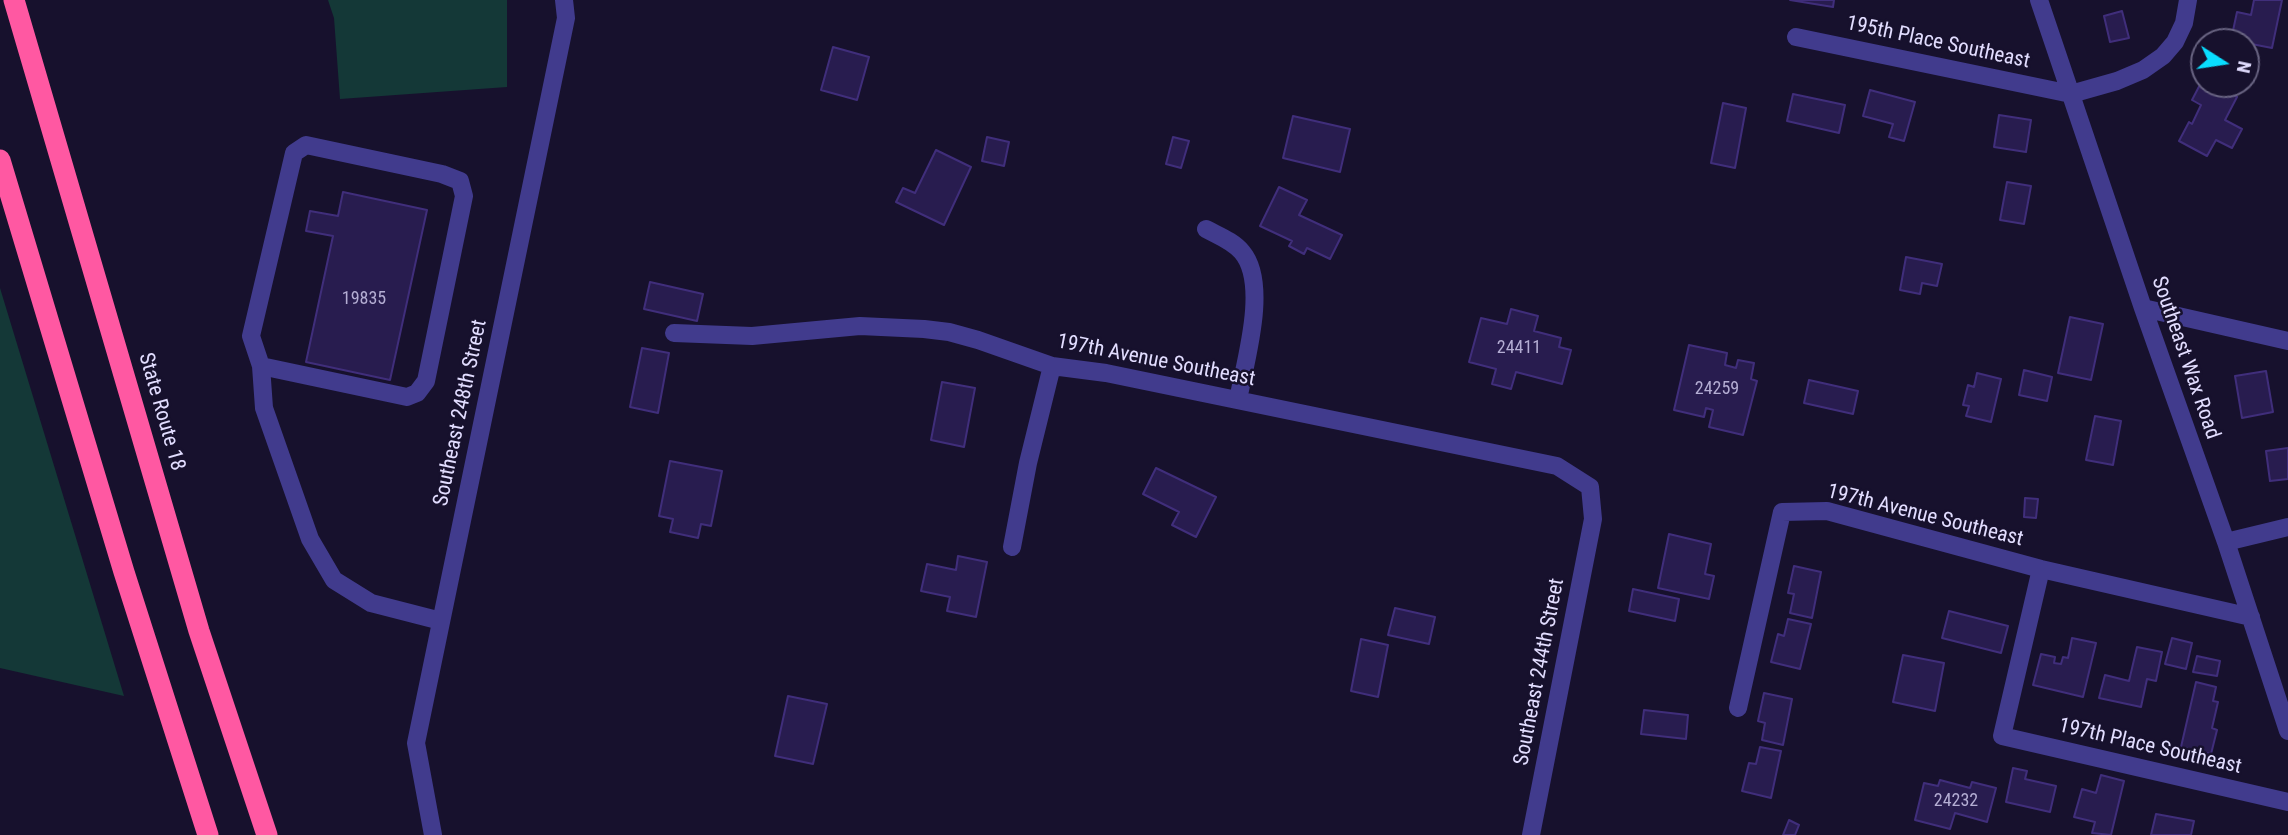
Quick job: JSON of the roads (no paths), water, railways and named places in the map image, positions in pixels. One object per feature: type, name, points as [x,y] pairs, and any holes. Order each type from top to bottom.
[{"type":"highway","name":"State Route 18","points":[[14,0],[199,631],[267,835]]},
{"type":"highway","points":[[0,160],[124,572],[208,835]]},
{"type":"street","name":"Southeast 248th Street","points":[[433,835],[415,743],[566,18],[564,0]]},
{"type":"street","name":"Southeast Wax Road","points":[[2039,0],[2143,309],[2226,542],[2288,731]]},
{"type":"street","points":[[2071,94],[2117,81],[2143,70],[2163,56],[2175,42],[2184,23],[2188,0]]},
{"type":"street","name":"195th Place Southeast","points":[[1796,37],[2071,94]]},
{"type":"street","points":[[261,366],[407,397],[417,393],[426,381],[464,196],[460,181],[442,174],[306,145],[294,153],[251,336],[261,366],[264,408],[310,539],[334,580],[371,603],[441,621]]},
{"type":"street","points":[[1206,229],[1233,243],[1245,255],[1255,285],[1252,325],[1238,400]]},
{"type":"street","points":[[2143,309],[2288,341]]},
{"type":"street","name":"197th Avenue Southeast","points":[[674,333],[752,336],[860,326],[949,332],[1052,366],[1106,373],[1557,466],[1590,487],[1593,519]]},
{"type":"street","points":[[1012,547],[1028,463],[1052,366]]},
{"type":"street","name":"197th Avenue Southeast","points":[[1738,708],[1782,512],[1827,511],[2041,569],[2251,617]]},
{"type":"street","name":"Southeast 244th Street","points":[[1531,835],[1593,519]]},
{"type":"street","points":[[2226,542],[2288,527]]},
{"type":"street","name":"197th Place Southeast","points":[[2041,569],[2002,736],[2288,802]]}]
